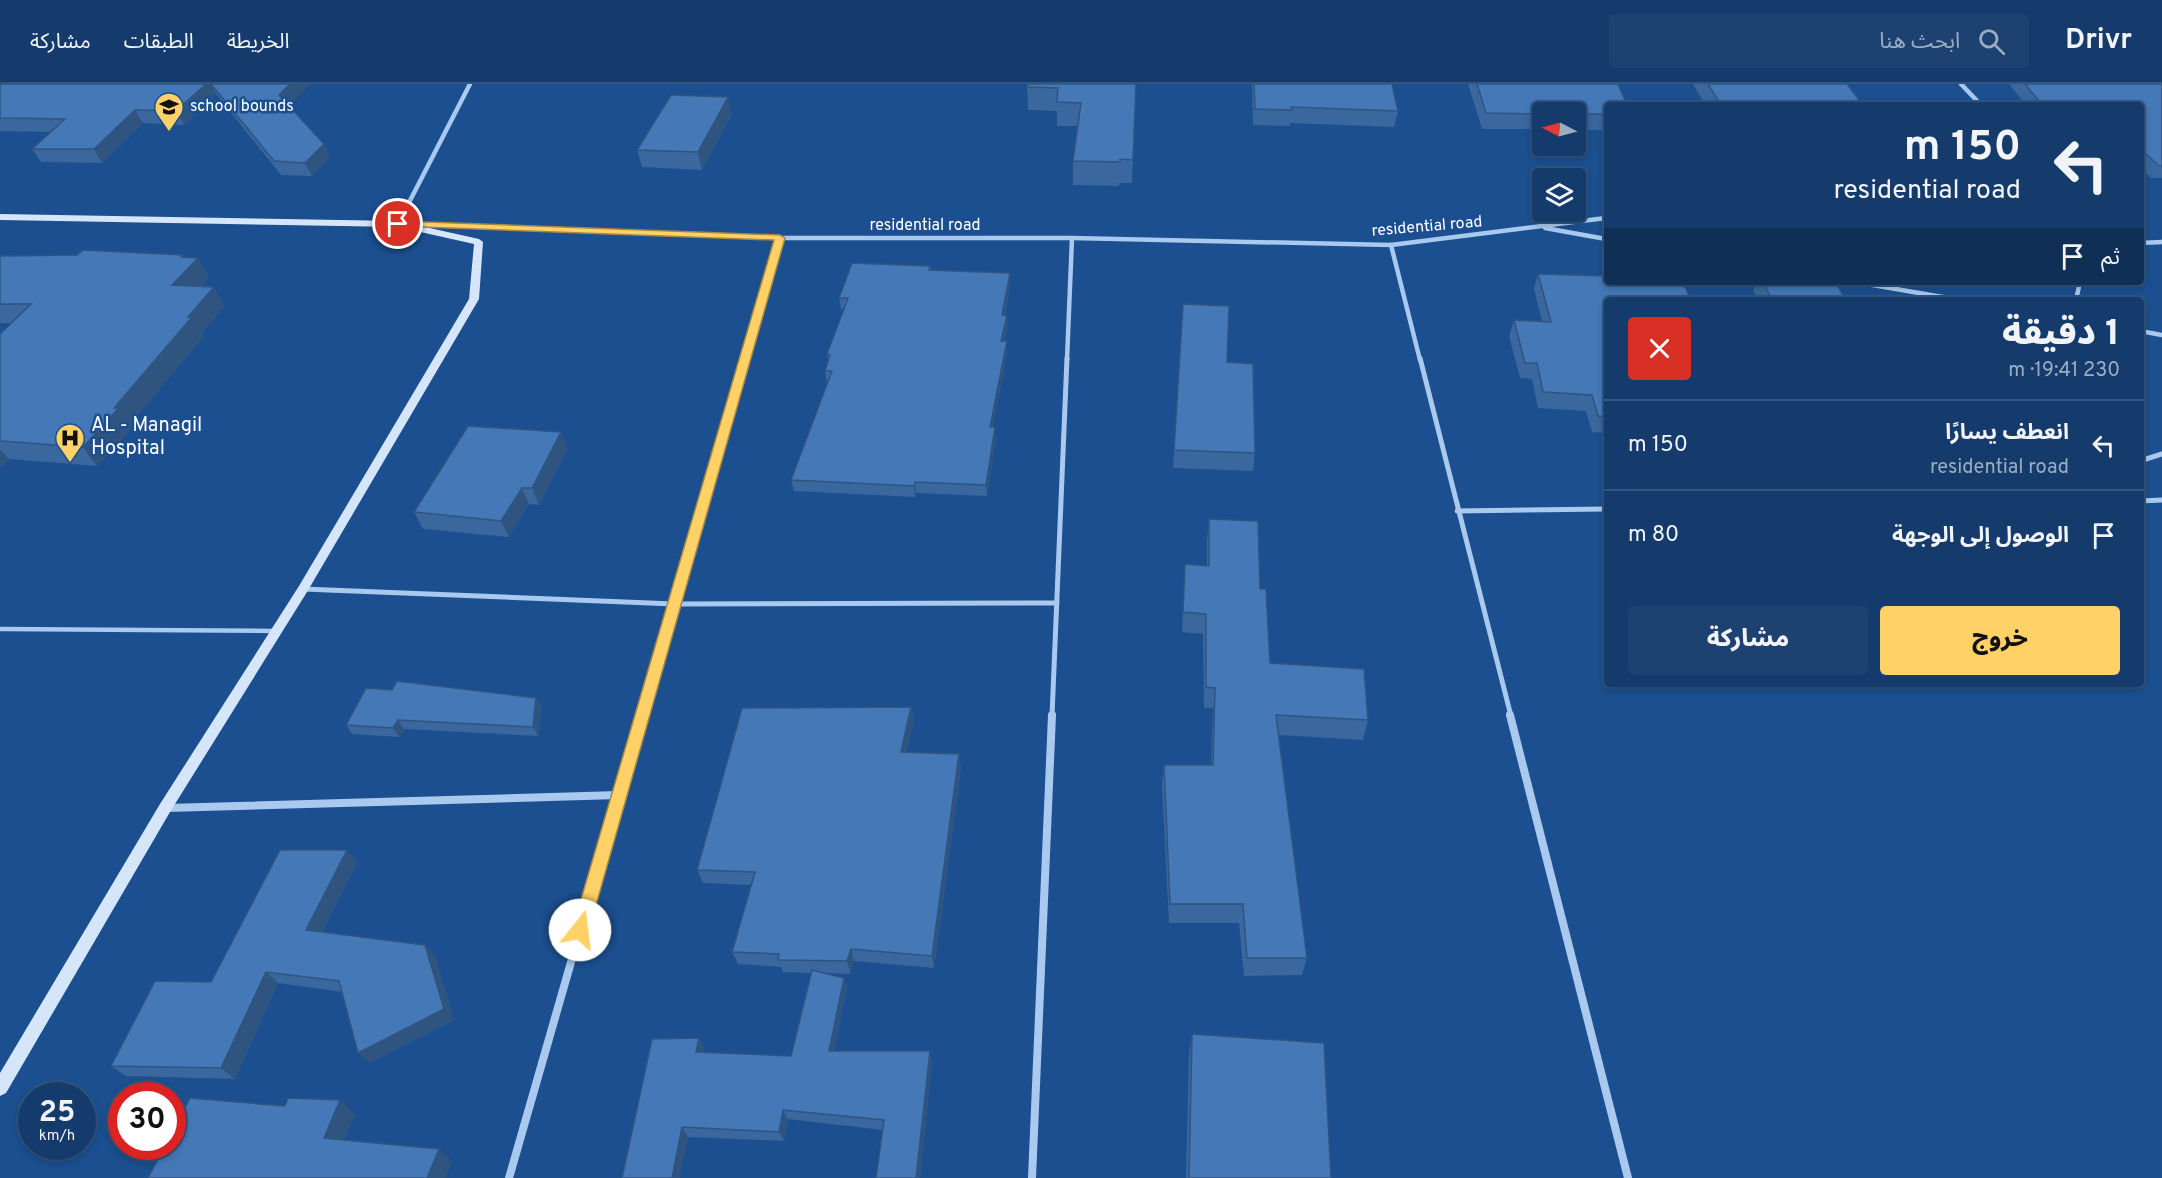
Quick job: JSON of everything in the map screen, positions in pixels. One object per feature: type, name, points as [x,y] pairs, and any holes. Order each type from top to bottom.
[{"type":"street","points":[[398,224],[470,84]]},
{"type":"street","points":[[1960,84],[1978,102]]},
{"type":"street","points":[[0,217],[398,224],[479,242],[474,299],[303,589],[165,808],[0,1088]]},
{"type":"street","name":"residential road","points":[[398,224],[780,238],[1072,238],[1391,245],[1604,218]]},
{"type":"street","points":[[1538,227],[1604,239]]},
{"type":"street","points":[[509,1178],[780,238]]},
{"type":"street","points":[[1032,1178],[1072,238]]},
{"type":"street","points":[[2144,243],[2162,242]]},
{"type":"street","points":[[1391,245],[1628,1178]]},
{"type":"street","points":[[1872,285],[1942,297]]},
{"type":"street","points":[[2144,332],[2162,335]]},
{"type":"street","points":[[2144,460],[2162,454]]},
{"type":"street","points":[[2144,501],[2162,500]]},
{"type":"street","points":[[1457,511],[1604,509]]},
{"type":"street","points":[[303,589],[674,604],[1057,603]]},
{"type":"street","points":[[165,808],[619,795]]},
{"type":"lane","points":[[0,629],[276,631]]},
{"type":"building","points":[[0,84],[206,84],[176,111],[135,110],[94,149],[32,149],[65,119],[0,118]]},
{"type":"building","points":[[211,84],[290,84],[279,95],[324,144],[305,163],[274,161]]},
{"type":"building","points":[[1028,84],[1136,84],[1133,160],[1073,161],[1081,103],[1057,102],[1058,88],[1027,87]]},
{"type":"building","points":[[1254,84],[1392,84],[1398,111],[1291,107],[1292,110],[1255,109]]},
{"type":"building","points":[[1477,84],[1618,84],[1626,102],[1604,102],[1604,114],[1586,114],[1586,102],[1532,102],[1532,114],[1486,113]]},
{"type":"building","points":[[1708,84],[1847,84],[1861,102],[1719,102]]},
{"type":"building","points":[[2025,84],[2162,84],[2162,166],[2159,166],[2144,152],[2144,102],[2039,101]]},
{"type":"building","points":[[671,95],[728,97],[698,152],[637,150]]},
{"type":"building","points":[[83,250],[183,255],[181,257],[198,258],[172,285],[214,287],[188,317],[192,317],[114,408],[119,408],[83,447],[0,441],[0,334],[31,304],[0,304],[0,256],[77,255]]},
{"type":"building","points":[[852,263],[930,266],[929,270],[1010,273],[1002,315],[1007,316],[1001,341],[1007,341],[990,427],[995,427],[986,485],[915,482],[914,486],[791,480],[832,371],[825,371],[830,355],[827,354],[848,298],[839,298]]},
{"type":"building","points":[[1538,274],[1604,276],[1604,285],[1684,285],[1690,297],[1604,297],[1604,417],[1598,416],[1592,395],[1543,392],[1537,363],[1525,363],[1514,320],[1551,322]]},
{"type":"building","points":[[1764,285],[1838,285],[1844,297],[1770,297]]},
{"type":"building","points":[[1183,304],[1229,306],[1227,362],[1253,364],[1255,453],[1174,450]]},
{"type":"building","points":[[468,426],[561,432],[532,488],[522,488],[501,521],[414,512]]},
{"type":"building","points":[[1209,519],[1258,521],[1260,589],[1266,589],[1270,663],[1364,669],[1368,720],[1276,715],[1307,958],[1247,958],[1243,904],[1170,904],[1164,765],[1213,765],[1215,688],[1206,687],[1206,614],[1183,612],[1185,564],[1209,566]]},
{"type":"building","points":[[397,681],[536,698],[533,727],[398,720],[393,728],[346,725],[366,688],[392,690]]},
{"type":"building","points":[[911,707],[901,752],[959,754],[932,956],[851,949],[847,961],[778,960],[779,954],[732,952],[755,872],[697,870],[742,708]]},
{"type":"building","points":[[280,850],[347,850],[306,930],[425,945],[444,1009],[358,1053],[339,981],[266,972],[221,1068],[111,1066],[155,981],[211,982]]},
{"type":"building","points":[[812,970],[844,978],[829,1051],[930,1051],[916,1178],[876,1178],[884,1120],[783,1110],[779,1132],[682,1127],[672,1178],[622,1178],[652,1039],[699,1038],[696,1052],[791,1056]]},
{"type":"building","points":[[1192,1034],[1324,1043],[1331,1178],[1189,1178]]},
{"type":"building","points":[[190,1098],[285,1106],[288,1098],[340,1100],[324,1138],[439,1149],[427,1178],[148,1178],[158,1160],[186,1160],[186,1106]]},
{"type":"place","name":"school bounds","points":[[169,132]]},
{"type":"place","name":"AL - Managil Hospital","points":[[70,464]]},
{"type":"route","points":[[398,224],[780,238],[580,930]]}]
